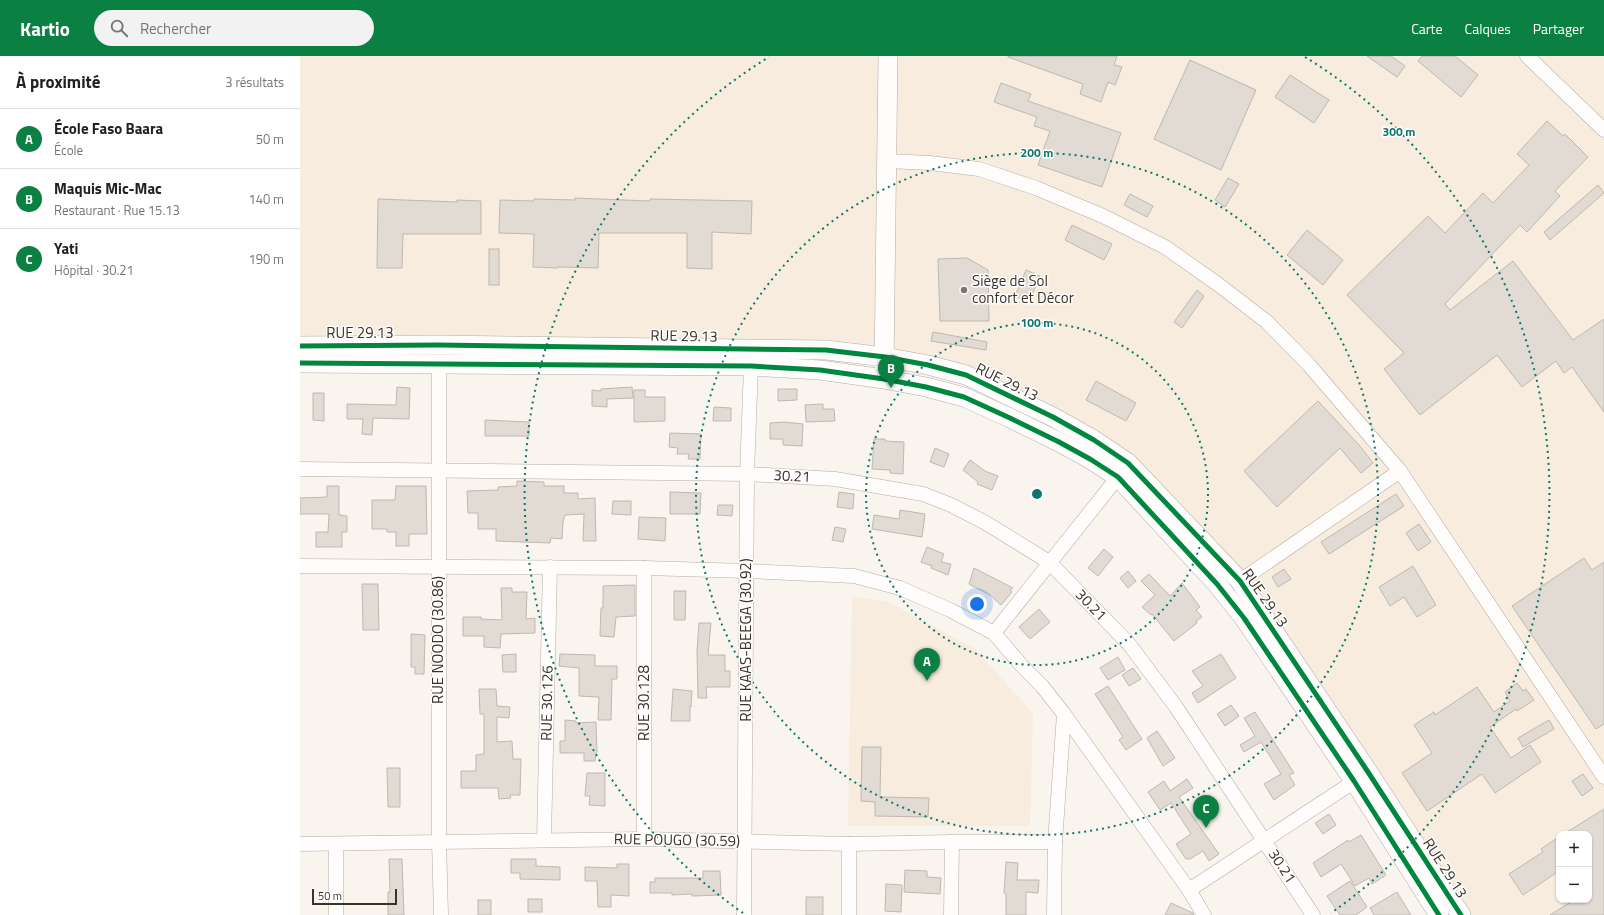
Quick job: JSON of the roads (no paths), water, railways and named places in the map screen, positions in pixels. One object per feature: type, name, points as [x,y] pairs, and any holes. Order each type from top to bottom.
[{"type":"main road","points":[[884,378],[888,160],[888,56]]},
{"type":"main road","name":"RUE 29.13","points":[[300,346],[438,345],[826,350],[885,357],[928,365],[966,375],[1052,417],[1112,451],[1128,464],[1240,581],[1361,777],[1461,915]]},
{"type":"main road","points":[[300,363],[751,366],[820,370],[884,378],[964,397],[1060,442],[1118,477],[1217,584],[1244,618],[1361,777],[1439,915]]},
{"type":"street","points":[[1527,56],[1604,130]]},
{"type":"street","points":[[888,160],[979,169],[1036,188],[1103,216],[1165,247],[1219,285],[1267,322],[1309,365],[1400,471],[1604,777]]},
{"type":"street","name":"RUE NOODO (30.86)","points":[[439,365],[438,567],[439,841],[441,915]]},
{"type":"street","name":"RUE KAAS-BEEGA (30.92)","points":[[744,915],[747,474],[751,366]]},
{"type":"street","name":"30.21","points":[[300,469],[747,474],[835,479],[923,494],[951,505],[986,523],[1049,562],[1129,644],[1176,707],[1313,915]]},
{"type":"street","points":[[1240,581],[1400,471]]},
{"type":"street","points":[[994,633],[1118,477]]},
{"type":"street","points":[[300,566],[644,568],[747,571],[854,576],[900,588],[950,610],[994,633],[1022,666],[1042,686],[1064,714],[1189,890],[1204,915]]},
{"type":"street","name":"RUE 30.126","points":[[544,839],[550,567]]},
{"type":"street","name":"RUE 30.128","points":[[644,568],[644,839]]},
{"type":"street","points":[[1054,915],[1055,842],[1064,714]]},
{"type":"street","points":[[1189,890],[1361,777]]},
{"type":"street","name":"RUE POUGO (30.59)","points":[[300,844],[544,839],[644,839],[849,844],[1055,842]]},
{"type":"street","points":[[951,915],[952,842]]},
{"type":"street","points":[[336,844],[336,915]]},
{"type":"street","points":[[849,844],[849,915]]},
{"type":"place","name":"Siège de Sol confort et Décor","points":[[964,290]]},
{"type":"place","name":"Maquis Mic-Mac","points":[[891,388]]},
{"type":"place","name":"École Faso Baara","points":[[927,681]]},
{"type":"place","name":"Yati","points":[[1206,828]]}]
